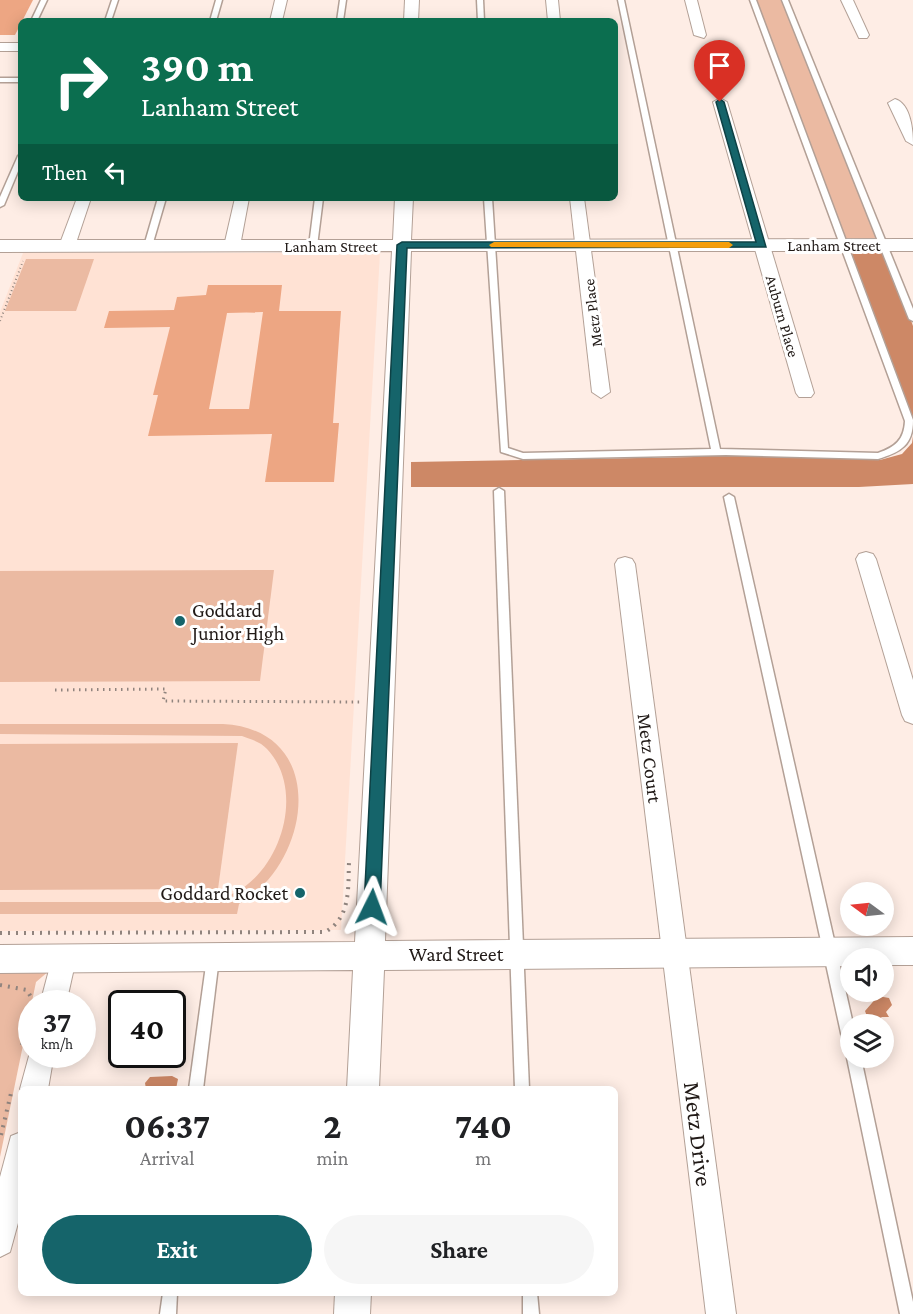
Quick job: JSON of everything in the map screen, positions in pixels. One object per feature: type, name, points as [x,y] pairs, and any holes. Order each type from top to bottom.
[{"type":"street","points":[[277,18],[280,0]]},
{"type":"street","points":[[411,18],[412,0]]},
{"type":"street","points":[[552,0],[554,18]]},
{"type":"street","points":[[691,0],[700,35]]},
{"type":"street","points":[[847,0],[863,35]]},
{"type":"street","points":[[0,47],[18,47]]},
{"type":"street","name":"Auburn Place","points":[[720,102],[805,393]]},
{"type":"street","points":[[895,103],[913,141]]},
{"type":"street","points":[[67,246],[83,201]]},
{"type":"street","points":[[232,246],[241,201]]},
{"type":"street","points":[[363,1086],[404,201]]},
{"type":"street","name":"Metz Place","points":[[577,201],[601,392]]},
{"type":"street","name":"Lanham Street","points":[[0,246],[913,245]]},
{"type":"street","points":[[866,559],[913,715]]},
{"type":"street","name":"Metz Court","points":[[625,564],[675,953]]},
{"type":"street","name":"Ward Street","points":[[0,959],[913,951]]},
{"type":"street","name":"Metz Drive","points":[[675,953],[721,1314]]},
{"type":"street","points":[[55,990],[63,958]]},
{"type":"street","points":[[35,1086],[38,1068]]},
{"type":"street","points":[[0,1242],[18,1160]]},
{"type":"street","points":[[352,1314],[353,1296]]},
{"type":"lane","points":[[35,18],[44,0]]},
{"type":"lane","points":[[109,18],[115,0]]},
{"type":"lane","points":[[214,18],[219,0]]},
{"type":"lane","points":[[340,18],[343,0]]},
{"type":"lane","points":[[480,0],[481,18]]},
{"type":"lane","points":[[621,0],[716,452]]},
{"type":"lane","points":[[488,201],[491,236],[489,245],[504,450],[523,456],[716,452],[878,456],[895,451],[905,442],[909,432],[909,420],[842,245],[753,0]]},
{"type":"lane","points":[[785,0],[913,319]]},
{"type":"lane","points":[[0,80],[18,80]]},
{"type":"lane","points":[[0,205],[18,163]]},
{"type":"lane","points":[[148,246],[161,201]]},
{"type":"lane","points":[[313,246],[318,201]]},
{"type":"lane","points":[[499,491],[522,1086]]},
{"type":"lane","points":[[729,497],[844,1014]]},
{"type":"lane","points":[[196,1086],[213,957]]},
{"type":"lane","points":[[856,1068],[908,1314]]},
{"type":"lane","points":[[168,1314],[170,1296]]},
{"type":"lane","points":[[530,1296],[531,1314]]},
{"type":"path","points":[[0,321],[26,254]]},
{"type":"path","points":[[56,690],[166,689],[163,701],[362,702],[361,713]]},
{"type":"path","points":[[0,933],[325,932],[339,923],[345,911],[350,853]]},
{"type":"path","points":[[0,985],[27,990]]},
{"type":"shaded area","points":[[753,0],[785,0],[881,238],[840,238]]},
{"type":"shaded area","points":[[887,252],[913,326],[913,420],[850,253]]},
{"type":"shaded area","name":"Goddard Junior High","points":[[23,253],[380,253],[341,930],[0,931],[0,312]]},
{"type":"shaded area","points":[[26,259],[94,259],[76,311],[5,311]]},
{"type":"shaded area","points":[[913,436],[913,484],[859,487],[411,487],[411,462],[694,457],[742,452],[880,460],[902,454],[912,443]]},
{"type":"shaded area","points":[[274,570],[260,681],[0,682],[0,571]]},
{"type":"shaded area","points":[[0,724],[223,724],[257,732],[281,749],[294,773],[298,801],[294,831],[282,859],[264,885],[239,904],[237,914],[0,914],[0,902],[197,902],[225,897],[251,882],[264,867],[283,828],[286,807],[285,786],[279,766],[265,747],[242,736],[0,734]]},
{"type":"shaded area","points":[[238,743],[218,889],[0,890],[0,744]]},
{"type":"shaded area","points":[[0,959],[63,959],[36,982],[34,990],[18,990],[18,1068],[0,1157]]},
{"type":"shaded area","points":[[873,1002],[891,1002],[892,1005],[886,1012],[887,1014],[866,1014],[865,1011]]},
{"type":"shaded area","points":[[172,1076],[178,1079],[177,1086],[146,1086],[150,1077]]},
{"type":"building","points":[[0,0],[33,0],[24,18],[18,18],[18,29],[15,35],[0,35]]},
{"type":"building","points":[[208,285],[282,285],[279,311],[341,311],[333,423],[339,423],[334,482],[265,482],[272,434],[148,436],[158,395],[153,395],[170,327],[104,328],[109,311],[174,310],[177,297],[206,295]],"holes":[[[263,312],[249,409],[209,409],[227,313]]]},
{"type":"slow traffic","points":[[494,245],[729,245]]},
{"type":"place","name":"Goddard Junior High","points":[[180,621]]},
{"type":"place","name":"Goddard Rocket","points":[[300,893]]},
{"type":"route","points":[[372,907],[402,245],[762,244],[720,102]]}]
